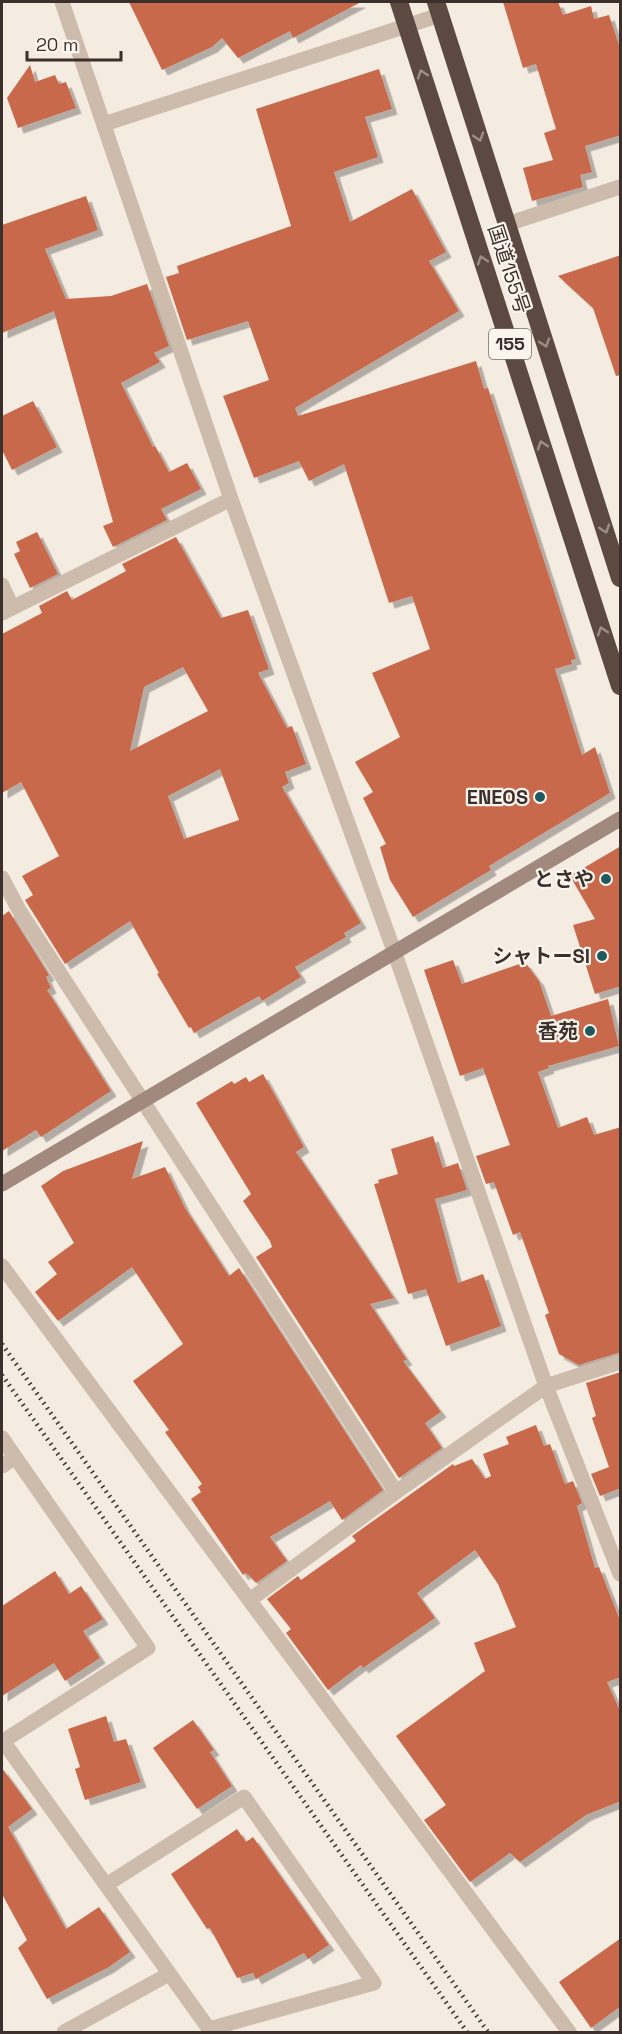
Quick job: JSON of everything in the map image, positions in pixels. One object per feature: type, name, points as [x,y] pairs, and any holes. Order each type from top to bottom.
[{"type":"highway","name":"国道155号","points":[[399,2],[621,686]]},
{"type":"highway","name":"国道155号","points":[[438,8],[621,578]]},
{"type":"street","points":[[62,2],[231,499],[394,951],[546,1386],[621,1574]]},
{"type":"street","points":[[104,124],[407,27],[438,8]]},
{"type":"street","points":[[507,224],[621,187]]},
{"type":"street","points":[[2,585],[7,610],[231,499]]},
{"type":"street","points":[[2,1184],[621,819]]},
{"type":"street","points":[[2,878],[19,910],[396,1492]]},
{"type":"street","points":[[2,1266],[251,1599],[569,2032]]},
{"type":"street","points":[[251,1599],[396,1492],[546,1386],[621,1362]]},
{"type":"street","points":[[2,1438],[148,1648],[2,1741],[106,1886],[170,1974],[209,2029],[374,1983],[244,1797],[106,1886]]},
{"type":"street","points":[[2,1466],[15,1457]]},
{"type":"street","points":[[64,2032],[170,1974]]},
{"type":"building","points":[[129,2],[361,2],[293,38],[290,31],[238,58],[222,38],[212,47],[162,70]]},
{"type":"building","points":[[503,2],[558,2],[563,15],[591,6],[594,19],[609,15],[621,51],[621,135],[585,146],[592,172],[580,175],[583,187],[532,201],[523,168],[553,160],[544,133],[556,129],[536,64],[523,68]]},
{"type":"building","points":[[30,65],[35,82],[55,75],[59,84],[66,82],[76,108],[18,128],[7,98]]},
{"type":"building","points":[[379,69],[392,109],[365,117],[378,157],[334,172],[350,222],[412,189],[446,252],[429,261],[459,311],[295,408],[298,416],[476,361],[484,389],[488,388],[576,659],[571,660],[572,664],[555,669],[582,755],[595,747],[610,793],[489,866],[491,870],[413,917],[390,880],[380,847],[386,844],[363,798],[373,792],[355,762],[400,737],[372,673],[430,649],[412,596],[389,603],[344,464],[309,481],[299,461],[254,478],[223,396],[269,380],[248,321],[187,340],[166,277],[179,273],[177,266],[291,226],[256,109]]},
{"type":"building","points":[[86,196],[98,230],[45,249],[66,299],[111,296],[147,284],[169,346],[154,353],[160,362],[121,383],[153,447],[155,446],[169,472],[187,463],[201,489],[161,509],[167,520],[113,547],[103,526],[113,522],[54,311],[2,333],[2,225]]},
{"type":"building","points":[[621,255],[621,375],[616,376],[593,308],[558,276]]},
{"type":"building","points":[[33,401],[57,447],[12,470],[2,450],[2,416]]},
{"type":"building","points":[[37,532],[58,574],[30,588],[14,554],[20,551],[16,542]]},
{"type":"building","points":[[176,537],[221,618],[248,610],[269,669],[258,673],[287,728],[292,726],[306,764],[285,772],[289,783],[282,787],[361,923],[344,933],[346,937],[295,967],[301,977],[262,1001],[259,996],[194,1033],[157,974],[159,973],[130,921],[65,964],[25,900],[33,895],[22,876],[59,856],[21,782],[2,793],[2,634],[42,613],[39,606],[67,591],[72,600],[126,571],[122,564]],"holes":[[[183,667],[208,711],[130,751],[144,687]],[[220,769],[239,820],[184,839],[168,796]]]},
{"type":"building","points":[[621,846],[621,986],[595,994],[573,925],[595,919],[570,876]]},
{"type":"building","points":[[9,911],[49,975],[46,977],[51,988],[47,990],[111,1091],[41,1137],[36,1130],[2,1151],[2,916]]},
{"type":"building","points":[[453,960],[462,984],[525,962],[539,981],[551,1016],[608,999],[619,1046],[548,1066],[549,1068],[538,1072],[558,1128],[587,1117],[594,1135],[621,1127],[621,1352],[579,1365],[559,1354],[545,1315],[549,1313],[520,1232],[513,1235],[494,1182],[486,1184],[476,1156],[510,1145],[483,1068],[460,1076],[424,970]]},
{"type":"building","points":[[263,1074],[304,1147],[296,1152],[394,1298],[370,1304],[407,1360],[403,1361],[441,1412],[425,1423],[442,1448],[399,1478],[256,1257],[272,1247],[270,1241],[243,1201],[251,1194],[196,1103],[232,1081],[234,1084],[246,1077],[249,1082]]},
{"type":"building","points":[[433,1136],[443,1168],[458,1163],[467,1190],[435,1199],[458,1283],[483,1274],[501,1326],[446,1346],[426,1289],[408,1294],[374,1184],[379,1183],[378,1180],[398,1174],[391,1149]]},
{"type":"building","points":[[143,1141],[132,1179],[165,1167],[185,1208],[229,1276],[239,1268],[383,1490],[342,1520],[330,1501],[270,1537],[287,1561],[256,1583],[250,1576],[245,1573],[243,1575],[191,1499],[201,1492],[198,1487],[202,1484],[165,1432],[169,1430],[133,1381],[183,1344],[132,1267],[58,1321],[35,1292],[57,1274],[48,1262],[74,1243],[41,1186],[63,1171]]},
{"type":"building","points":[[621,1372],[621,1488],[600,1496],[591,1474],[609,1467],[592,1418],[596,1416],[586,1383]]},
{"type":"building","points":[[536,1425],[544,1446],[550,1444],[565,1484],[573,1481],[582,1503],[577,1506],[595,1568],[599,1567],[621,1623],[621,1677],[607,1682],[621,1713],[621,1801],[586,1815],[520,1862],[510,1853],[470,1882],[424,1820],[446,1805],[396,1736],[485,1671],[474,1643],[516,1627],[498,1584],[475,1550],[417,1593],[435,1618],[363,1668],[361,1665],[328,1690],[286,1633],[291,1629],[267,1599],[298,1576],[301,1580],[356,1541],[352,1536],[453,1464],[454,1466],[472,1459],[485,1479],[491,1476],[483,1454],[509,1444],[506,1437]]},
{"type":"building","points":[[55,1571],[69,1594],[81,1586],[103,1619],[83,1631],[100,1658],[65,1681],[54,1663],[2,1696],[2,1606]]},
{"type":"building","points":[[106,1716],[114,1742],[126,1739],[141,1782],[85,1800],[75,1769],[80,1767],[68,1729]]},
{"type":"building","points":[[193,1720],[214,1750],[210,1752],[232,1786],[197,1809],[153,1748]]},
{"type":"building","points":[[2,1768],[32,1809],[8,1827],[66,1929],[99,1907],[130,1952],[109,1967],[47,1999],[18,1948],[27,1940],[2,1894]]},
{"type":"building","points":[[237,1829],[246,1842],[253,1837],[329,1945],[308,1959],[304,1953],[256,1979],[253,1973],[237,1978],[210,1928],[207,1929],[171,1874]]},
{"type":"building","points":[[621,1938],[621,2006],[591,2028],[559,1982]]},
{"type":"railway","points":[[2,1344],[488,2032]]},
{"type":"railway","points":[[2,1375],[467,2032]]},
{"type":"place","name":"ENEOS","points":[[540,797]]},
{"type":"place","name":"とさや","points":[[606,879]]},
{"type":"place","name":"シャトーSI","points":[[602,956]]},
{"type":"place","name":"香苑","points":[[590,1031]]}]
